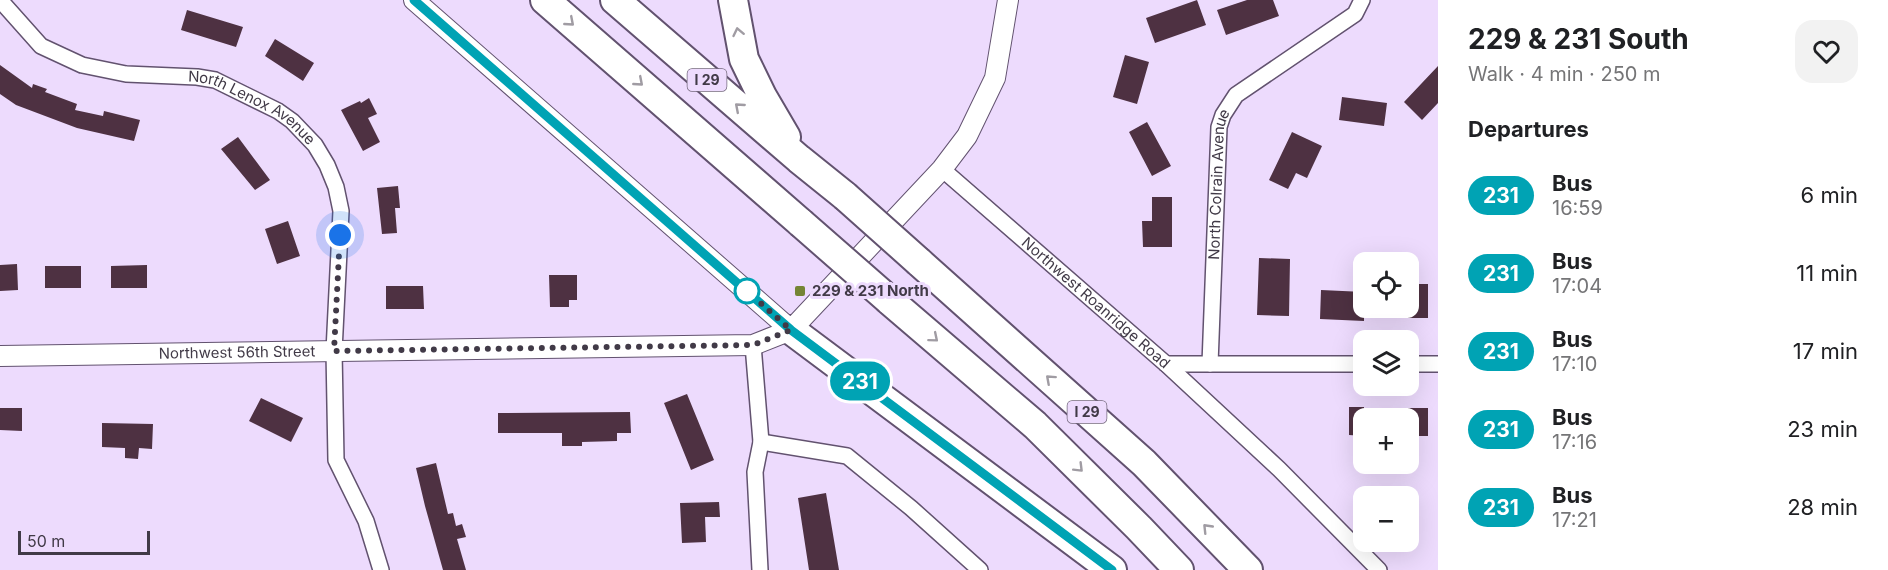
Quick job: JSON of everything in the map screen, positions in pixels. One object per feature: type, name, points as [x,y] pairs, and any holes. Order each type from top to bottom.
[{"type":"highway","points":[[545,0],[1035,425],[1179,570]]},
{"type":"highway","name":"I 29","points":[[615,0],[845,196],[1144,463],[1248,570]]},
{"type":"highway","points":[[734,0],[736,23],[744,59],[762,96],[800,159]]},
{"type":"highway","points":[[791,330],[1112,570]]},
{"type":"street","name":"North Lenox Avenue","points":[[0,0],[41,46],[82,65],[126,74],[215,80],[265,104],[292,121],[315,145],[336,187],[341,211],[334,351],[336,460],[366,521],[381,570]]},
{"type":"street","points":[[414,0],[791,330]]},
{"type":"street","points":[[942,169],[967,136],[995,78],[1008,0]]},
{"type":"street","name":"North Colrain Avenue","points":[[1210,363],[1220,127],[1223,115],[1236,95],[1355,14],[1362,0]]},
{"type":"street","name":"Northwest 56th Street","points":[[0,356],[753,345],[791,330],[942,169]]},
{"type":"street","name":"Northwest Roanridge Road","points":[[942,169],[1166,363],[1279,469],[1379,570]]},
{"type":"street","points":[[753,345],[761,442],[755,472],[760,570]]},
{"type":"street","points":[[1166,363],[1353,364]]},
{"type":"street","points":[[1419,364],[1438,364]]},
{"type":"street","points":[[761,442],[847,456],[911,508],[980,570]]},
{"type":"building","points":[[1197,0],[1206,25],[1155,43],[1146,18]]},
{"type":"building","points":[[1247,0],[1273,0],[1279,16],[1226,35],[1217,10]]},
{"type":"building","points":[[187,10],[243,27],[236,47],[181,30]]},
{"type":"building","points":[[275,39],[314,63],[303,81],[265,56]]},
{"type":"building","points":[[1125,55],[1149,62],[1137,104],[1113,97]]},
{"type":"building","points":[[0,65],[32,88],[33,84],[47,89],[45,92],[77,104],[75,110],[103,116],[104,111],[140,120],[134,141],[77,128],[16,105],[0,94]]},
{"type":"building","points":[[1438,66],[1438,103],[1422,120],[1404,102]]},
{"type":"building","points":[[1342,97],[1387,103],[1384,126],[1339,120]]},
{"type":"building","points":[[369,98],[377,114],[368,118],[380,142],[363,151],[341,110]]},
{"type":"building","points":[[1147,122],[1171,166],[1152,176],[1129,132]]},
{"type":"building","points":[[1292,132],[1322,146],[1307,178],[1296,173],[1288,189],[1269,180]]},
{"type":"building","points":[[238,137],[270,180],[255,190],[221,149]]},
{"type":"building","points":[[398,186],[400,208],[395,208],[397,233],[382,234],[377,188]]},
{"type":"building","points":[[1152,197],[1172,197],[1172,247],[1143,247],[1142,221],[1152,221]]},
{"type":"building","points":[[288,221],[300,256],[277,264],[265,229]]},
{"type":"building","points":[[1259,258],[1290,259],[1289,316],[1257,315]]},
{"type":"building","points":[[17,264],[18,290],[0,291],[0,265]]},
{"type":"building","points":[[147,265],[147,288],[111,288],[111,266]]},
{"type":"building","points":[[45,266],[81,266],[81,288],[45,288]]},
{"type":"building","points":[[549,275],[577,275],[577,300],[569,300],[569,307],[550,307]]},
{"type":"building","points":[[1419,284],[1428,284],[1428,318],[1419,318]]},
{"type":"building","points":[[386,286],[423,286],[424,309],[386,309]]},
{"type":"building","points":[[1321,290],[1353,291],[1353,318],[1364,318],[1364,321],[1320,319]]},
{"type":"building","points":[[687,394],[714,460],[691,470],[664,403]]},
{"type":"building","points":[[261,398],[303,418],[291,442],[249,421]]},
{"type":"building","points":[[1349,407],[1364,407],[1353,408],[1353,435],[1349,435]]},
{"type":"building","points":[[0,408],[22,408],[22,431],[0,430]]},
{"type":"building","points":[[1419,408],[1428,408],[1428,436],[1419,436]]},
{"type":"building","points":[[630,412],[631,433],[617,433],[617,441],[582,442],[582,446],[562,446],[562,433],[498,433],[498,413]]},
{"type":"building","points":[[102,423],[153,424],[152,449],[139,448],[138,459],[125,458],[125,448],[102,447]]},
{"type":"building","points":[[436,463],[448,514],[453,513],[456,526],[462,524],[466,537],[457,539],[466,570],[443,570],[425,506],[416,468]]},
{"type":"building","points":[[826,493],[839,570],[809,570],[798,498]]},
{"type":"building","points":[[719,502],[720,517],[705,517],[706,542],[682,543],[680,503]]},
{"type":"bus line","name":"231","points":[[414,0],[791,330],[1112,570]]},
{"type":"place","name":"229 & 231 North","points":[[800,291]]},
{"type":"route","points":[[340,235],[334,351],[753,345],[791,330],[739,284],[747,291]]}]
